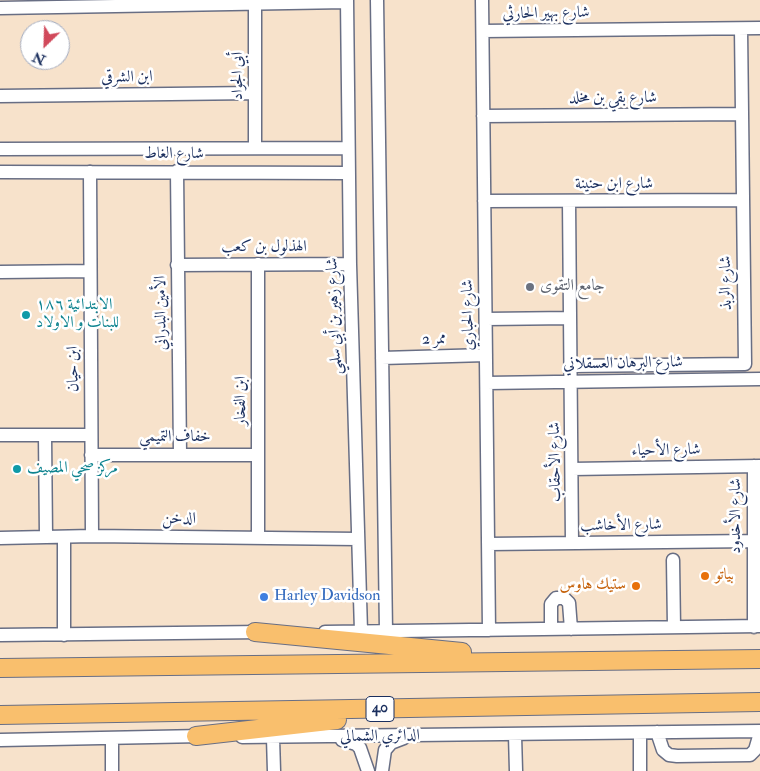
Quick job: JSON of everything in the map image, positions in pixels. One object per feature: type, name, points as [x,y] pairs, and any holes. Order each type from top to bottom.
[{"type":"highway","points":[[254,632],[552,660]]},
{"type":"highway","points":[[0,668],[760,658]]},
{"type":"highway","name":"الدائري الشمالي","points":[[0,715],[760,702]]},
{"type":"highway","points":[[196,736],[434,708]]},
{"type":"street","points":[[377,0],[386,631]]},
{"type":"street","name":"شارع الحباري","points":[[482,0],[489,630]]},
{"type":"street","points":[[0,8],[21,4],[346,1]]},
{"type":"street","name":"شارع زهير بن أبي سلمي","points":[[346,1],[350,264],[361,631]]},
{"type":"street","name":"أبي الجواد","points":[[250,3],[255,93],[255,148]]},
{"type":"street","name":"شارع الربذ","points":[[571,366],[744,364],[741,28]]},
{"type":"street","name":"شارع بهير الحارثي","points":[[482,31],[760,28]]},
{"type":"street","name":"ابن الشرقي","points":[[0,96],[255,93]]},
{"type":"street","name":"شارع بقي بن مخلد","points":[[484,116],[742,114]]},
{"type":"street","name":"شارع الغاط","points":[[0,149],[348,148]]},
{"type":"street","name":"شارع الغاط","points":[[0,172],[177,171],[348,173]]},
{"type":"street","name":"الأمين البدراني","points":[[177,171],[180,454]]},
{"type":"street","name":"ابن حيان","points":[[90,172],[89,271],[92,536]]},
{"type":"street","name":"شارع ابن حنينة","points":[[484,201],[743,200]]},
{"type":"street","name":"شارع الأحقاب","points":[[569,201],[572,543]]},
{"type":"street","name":"ابن الفخار","points":[[258,264],[258,537]]},
{"type":"street","name":"الهذلول بن كعب","points":[[177,265],[350,264]]},
{"type":"street","points":[[0,272],[89,271]]},
{"type":"street","points":[[486,319],[570,318]]},
{"type":"street","name":"ممر 2","points":[[382,358],[486,355]]},
{"type":"street","name":"شارع البرهان العسقلاني","points":[[486,383],[760,378]]},
{"type":"street","points":[[0,435],[91,435]]},
{"type":"street","points":[[45,435],[46,537]]},
{"type":"street","name":"خفاف التميمي","points":[[91,455],[258,455]]},
{"type":"street","name":"شارع الأحياء","points":[[572,469],[757,466]]},
{"type":"street","name":"شارع الأخدود","points":[[757,466],[753,541],[757,627]]},
{"type":"street","name":"الدخن","points":[[0,538],[92,536],[358,539]]},
{"type":"street","points":[[64,537],[64,635]]},
{"type":"street","name":"شارع الأخاشب","points":[[488,544],[753,541]]},
{"type":"street","points":[[673,560],[674,628]]},
{"type":"street","points":[[551,629],[551,604],[556,598],[564,598],[569,603],[571,629]]},
{"type":"street","points":[[0,635],[757,627]]},
{"type":"street","points":[[656,732],[663,750],[669,755],[677,756],[750,755],[755,750],[760,732]]},
{"type":"street","name":"الدائري الشمالي","points":[[0,740],[196,736],[332,738],[760,732]]},
{"type":"street","points":[[640,733],[640,771]]},
{"type":"street","points":[[515,735],[516,771]]},
{"type":"street","points":[[332,738],[356,744],[360,748],[367,767],[382,767],[384,750],[391,743],[410,736]]},
{"type":"street","points":[[112,738],[112,771]]},
{"type":"street","points":[[273,738],[274,771]]},
{"type":"place","name":"جامع التقوى","points":[[530,287]]},
{"type":"place","name":"الابتدائية ١٨٦ للبنات و الاولاد","points":[[26,315]]},
{"type":"place","name":"مركز صحي المصيف","points":[[17,469]]},
{"type":"place","name":"بياتو","points":[[705,576]]},
{"type":"place","name":"ستيك هاوس","points":[[636,586]]},
{"type":"place","name":"Harley Davidson","points":[[264,597]]}]
